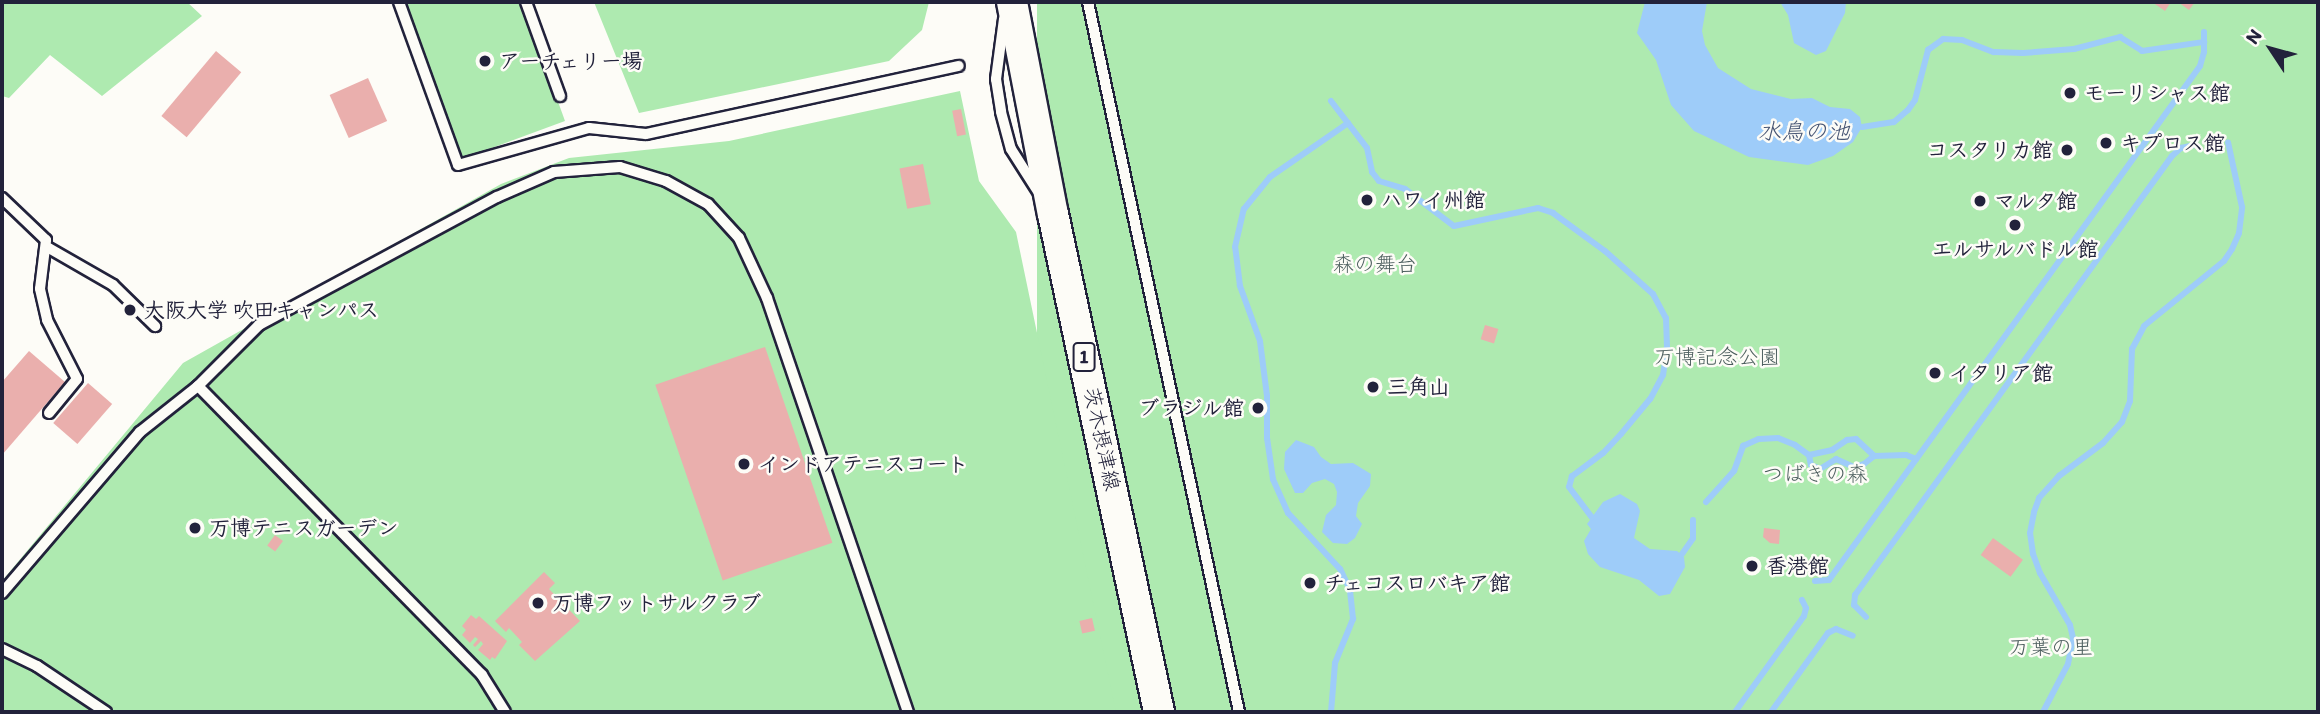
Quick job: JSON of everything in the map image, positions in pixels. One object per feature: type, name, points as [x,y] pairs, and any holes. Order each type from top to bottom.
[{"type":"main road","name":"茨木摂津線","points":[[1012,2],[1053,214],[1159,712]]},
{"type":"lane","points":[[399,2],[458,165],[589,128],[646,134],[959,66]]},
{"type":"lane","points":[[526,2],[560,96]]},
{"type":"lane","points":[[1006,2],[996,79],[1001,112],[1011,149],[1053,214]]},
{"type":"lane","points":[[1088,2],[1239,712]]},
{"type":"lane","points":[[2,593],[140,432],[198,386],[259,325],[497,197],[554,172],[620,167],[666,181],[708,204],[739,238],[767,298],[908,712]]},
{"type":"lane","points":[[2,198],[38,230],[47,247],[113,285],[155,326]]},
{"type":"lane","points":[[47,247],[40,289],[44,310],[77,379],[49,413]]},
{"type":"lane","points":[[198,386],[482,675],[505,712]]},
{"type":"lane","points":[[2,649],[37,666],[106,712]]},
{"type":"green space","points":[[2,2],[187,2],[202,16],[102,96],[50,55],[9,98],[2,96]]},
{"type":"green space","name":"アーチェリー場","points":[[405,2],[522,2],[565,121],[462,159]]},
{"type":"green space","points":[[594,2],[929,2],[922,30],[889,61],[639,113]]},
{"type":"green space","name":"万博記念公園","points":[[1037,2],[2318,2],[2318,712],[1037,712]]},
{"type":"green space","points":[[960,91],[979,181],[1016,232],[1116,712],[2,712],[2,581],[183,363],[501,184],[569,158],[729,141]]},
{"type":"water","name":"水鳥の池","points":[[1645,2],[1707,2],[1702,31],[1705,45],[1718,68],[1751,89],[1791,99],[1812,98],[1830,107],[1850,109],[1860,117],[1862,127],[1853,142],[1833,156],[1808,165],[1749,157],[1694,131],[1671,105],[1656,60],[1637,33]]},
{"type":"water","name":"水鳥の池","points":[[1780,2],[1846,2],[1845,13],[1826,51],[1816,55],[1794,43],[1788,15]]},
{"type":"water","points":[[1296,440],[1314,447],[1321,457],[1331,464],[1353,463],[1371,474],[1370,486],[1358,503],[1356,516],[1362,524],[1355,538],[1347,544],[1333,543],[1322,532],[1326,515],[1336,505],[1337,492],[1334,484],[1325,479],[1312,483],[1303,493],[1295,493],[1284,469],[1285,452]]},
{"type":"water","points":[[1620,494],[1637,504],[1640,511],[1634,538],[1650,549],[1677,551],[1684,557],[1685,567],[1670,594],[1659,596],[1639,580],[1600,567],[1588,554],[1584,541],[1591,529],[1587,524],[1603,502]]},
{"type":"building","points":[[2152,2],[2171,2],[2165,11]]},
{"type":"building","points":[[2178,2],[2195,2],[2189,10]]},
{"type":"building","points":[[216,51],[241,72],[187,137],[161,116]]},
{"type":"building","points":[[368,78],[387,121],[349,138],[330,95]]},
{"type":"building","points":[[961,109],[966,135],[957,136],[952,111]]},
{"type":"building","points":[[923,164],[931,204],[907,209],[899,169]]},
{"type":"building","points":[[1485,325],[1498,329],[1494,343],[1481,339]]},
{"type":"building","name":"インドアテニスコート","points":[[765,347],[832,543],[723,580],[655,385]]},
{"type":"building","points":[[29,351],[65,382],[2,455],[2,382]]},
{"type":"building","points":[[88,383],[112,404],[77,444],[53,423]]},
{"type":"building","points":[[1764,528],[1780,530],[1779,544],[1770,543],[1763,537]]},
{"type":"building","points":[[275,535],[283,541],[275,551],[267,545]]},
{"type":"building","points":[[1993,538],[2023,560],[2011,577],[1981,555]]},
{"type":"building","name":"万博フットサルクラブ","points":[[544,572],[555,583],[549,589],[580,621],[535,661],[519,645],[522,642],[509,628],[506,632],[495,621]]},
{"type":"building","points":[[471,615],[476,619],[479,616],[507,641],[495,659],[492,657],[490,660],[478,650],[483,644],[481,641],[475,647],[473,645],[478,639],[475,637],[470,643],[462,635],[466,630],[462,626]]},
{"type":"building","points":[[1092,618],[1095,631],[1082,634],[1079,621]]},
{"type":"waterway","points":[[1815,581],[1829,580],[2200,66],[2204,52],[2204,32]]},
{"type":"waterway","points":[[1862,127],[1894,122],[1908,110],[1915,100],[1928,50],[1943,39],[1962,40],[1994,52],[2023,53],[2074,49],[2120,37],[2142,51],[2204,42]]},
{"type":"waterway","points":[[1331,101],[1367,148],[1372,172],[1379,181],[1405,189],[1454,226],[1538,208],[1553,213],[1605,251],[1653,294],[1666,318],[1667,347],[1663,375],[1650,399],[1621,434],[1603,453],[1572,476],[1569,487],[1592,517]]},
{"type":"waterway","points":[[1331,712],[1335,663],[1353,619],[1350,590],[1340,569],[1288,513],[1273,479],[1267,438],[1267,396],[1260,341],[1240,286],[1235,247],[1244,209],[1270,177],[1348,123]]},
{"type":"waterway","points":[[2043,712],[2068,664],[2073,638],[2070,625],[2040,573],[2033,554],[2030,533],[2034,512],[2039,498],[2059,476],[2103,443],[2122,422],[2130,401],[2132,349],[2144,326],[2224,261],[2232,249],[2239,233],[2242,207],[2228,142]]},
{"type":"waterway","points":[[1866,617],[1854,605],[1855,595],[2172,156],[2181,148],[2194,145]]},
{"type":"waterway","points":[[1706,502],[1734,471],[1743,446],[1759,439],[1778,438],[1795,445],[1809,455],[1811,465],[1820,469],[1836,459],[1854,467],[1864,464],[1874,456],[1906,455],[1916,459]]},
{"type":"waterway","points":[[1809,455],[1832,450],[1847,440],[1856,439],[1874,456]]},
{"type":"waterway","points":[[1682,554],[1693,538],[1693,520]]},
{"type":"waterway","points":[[1735,712],[1804,616],[1806,608],[1802,600]]},
{"type":"waterway","points":[[1771,712],[1828,633],[1836,629],[1853,636]]},
{"type":"place","name":"アーチェリー場","points":[[485,61]]},
{"type":"place","name":"モーリシャス館","points":[[2070,93]]},
{"type":"place","name":"キプロス館","points":[[2106,143]]},
{"type":"place","name":"コスタリカ館","points":[[2067,150]]},
{"type":"place","name":"ハワイ州館","points":[[1367,200]]},
{"type":"place","name":"マルタ館","points":[[1980,201]]},
{"type":"place","name":"エルサルバドル館","points":[[2015,225]]},
{"type":"place","name":"大阪大学 吹田キャンパス","points":[[130,310]]},
{"type":"place","name":"イタリア館","points":[[1935,373]]},
{"type":"place","name":"三角山","points":[[1373,387]]},
{"type":"place","name":"ブラジル館","points":[[1258,408]]},
{"type":"place","name":"インドアテニスコート","points":[[744,464]]},
{"type":"place","name":"万博テニスガーデン","points":[[195,528]]},
{"type":"place","name":"香港館","points":[[1752,566]]},
{"type":"place","name":"チェコスロバキア館","points":[[1310,583]]},
{"type":"place","name":"万博フットサルクラブ","points":[[538,603]]},
{"type":"park label","name":"森の舞台","points":[[1375,264]]},
{"type":"park label","name":"つばきの森","points":[[1815,474]]},
{"type":"park label","name":"万葉の里","points":[[2051,647]]}]
